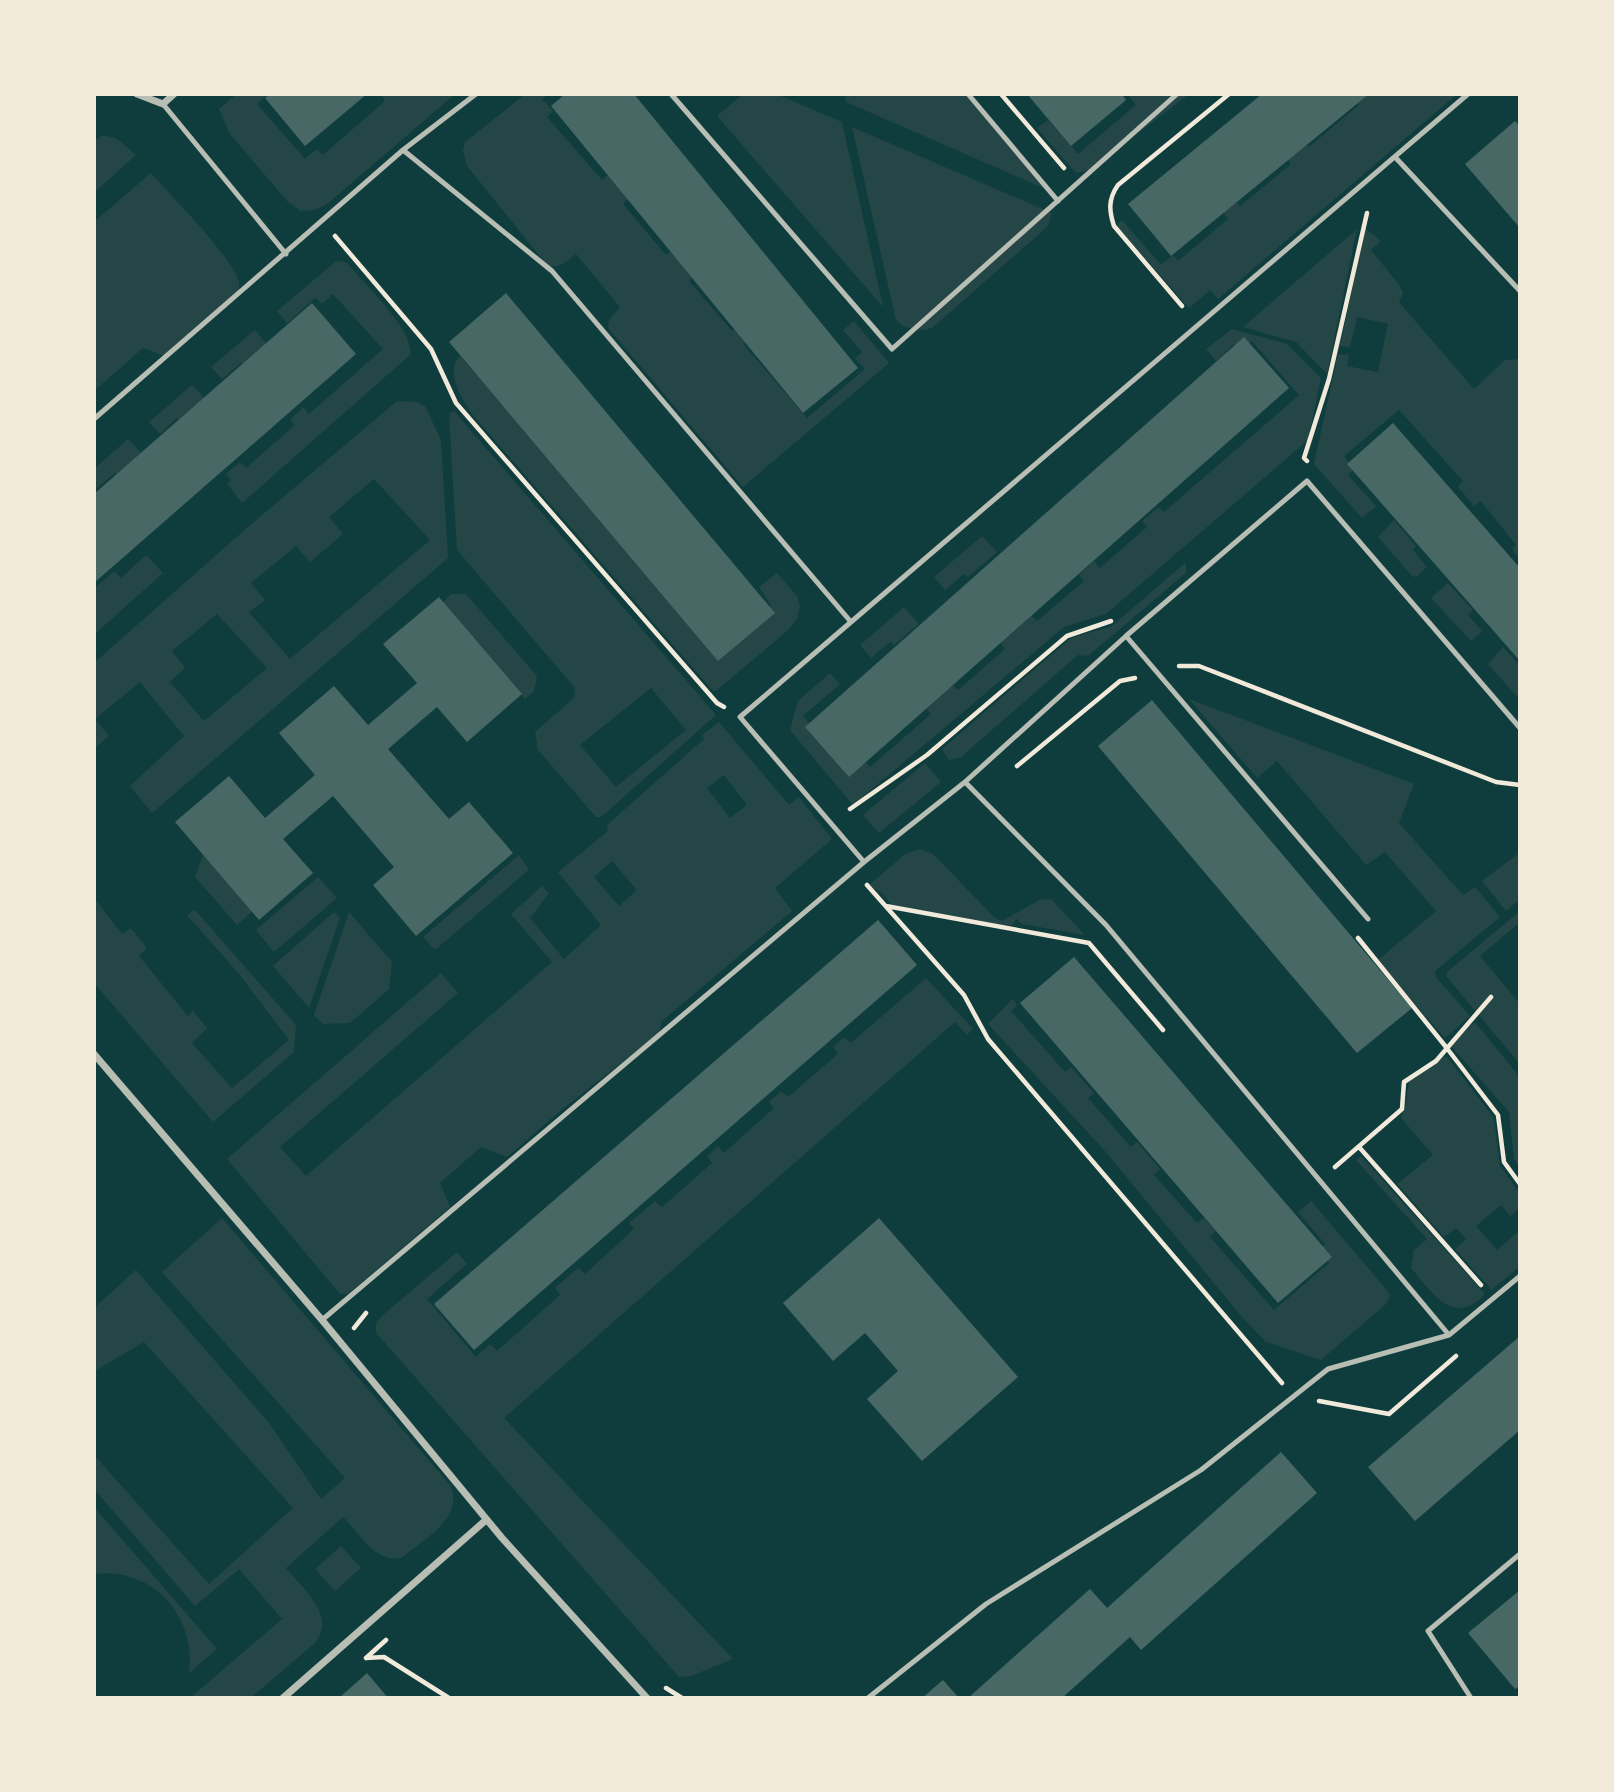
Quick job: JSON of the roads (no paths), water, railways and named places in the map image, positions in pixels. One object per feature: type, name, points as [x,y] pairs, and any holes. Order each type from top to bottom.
[{"type":"street","points":[[137,94],[163,104],[174,94]]},
{"type":"street","points":[[94,1054],[322,1320],[486,1520],[647,1698]]},
{"type":"street","points":[[283,1698],[486,1520]]},
{"type":"lane","points":[[94,419],[403,150],[476,94]]},
{"type":"lane","points":[[671,94],[892,349],[1177,94]]},
{"type":"lane","points":[[968,94],[1058,201]]},
{"type":"lane","points":[[864,862],[740,717],[1468,94]]},
{"type":"lane","points":[[163,104],[286,254]]},
{"type":"lane","points":[[403,150],[552,271],[851,622]]},
{"type":"lane","points":[[1395,157],[1520,291]]},
{"type":"lane","points":[[322,1320],[864,862],[965,782],[1126,636],[1307,481],[1520,728]]},
{"type":"lane","points":[[1126,636],[1368,919]]},
{"type":"lane","points":[[965,782],[1107,925],[1449,1335]]},
{"type":"lane","points":[[868,1698],[986,1604],[1201,1470],[1328,1369],[1449,1335],[1520,1276]]},
{"type":"lane","points":[[1471,1698],[1429,1631],[1520,1554]]}]
